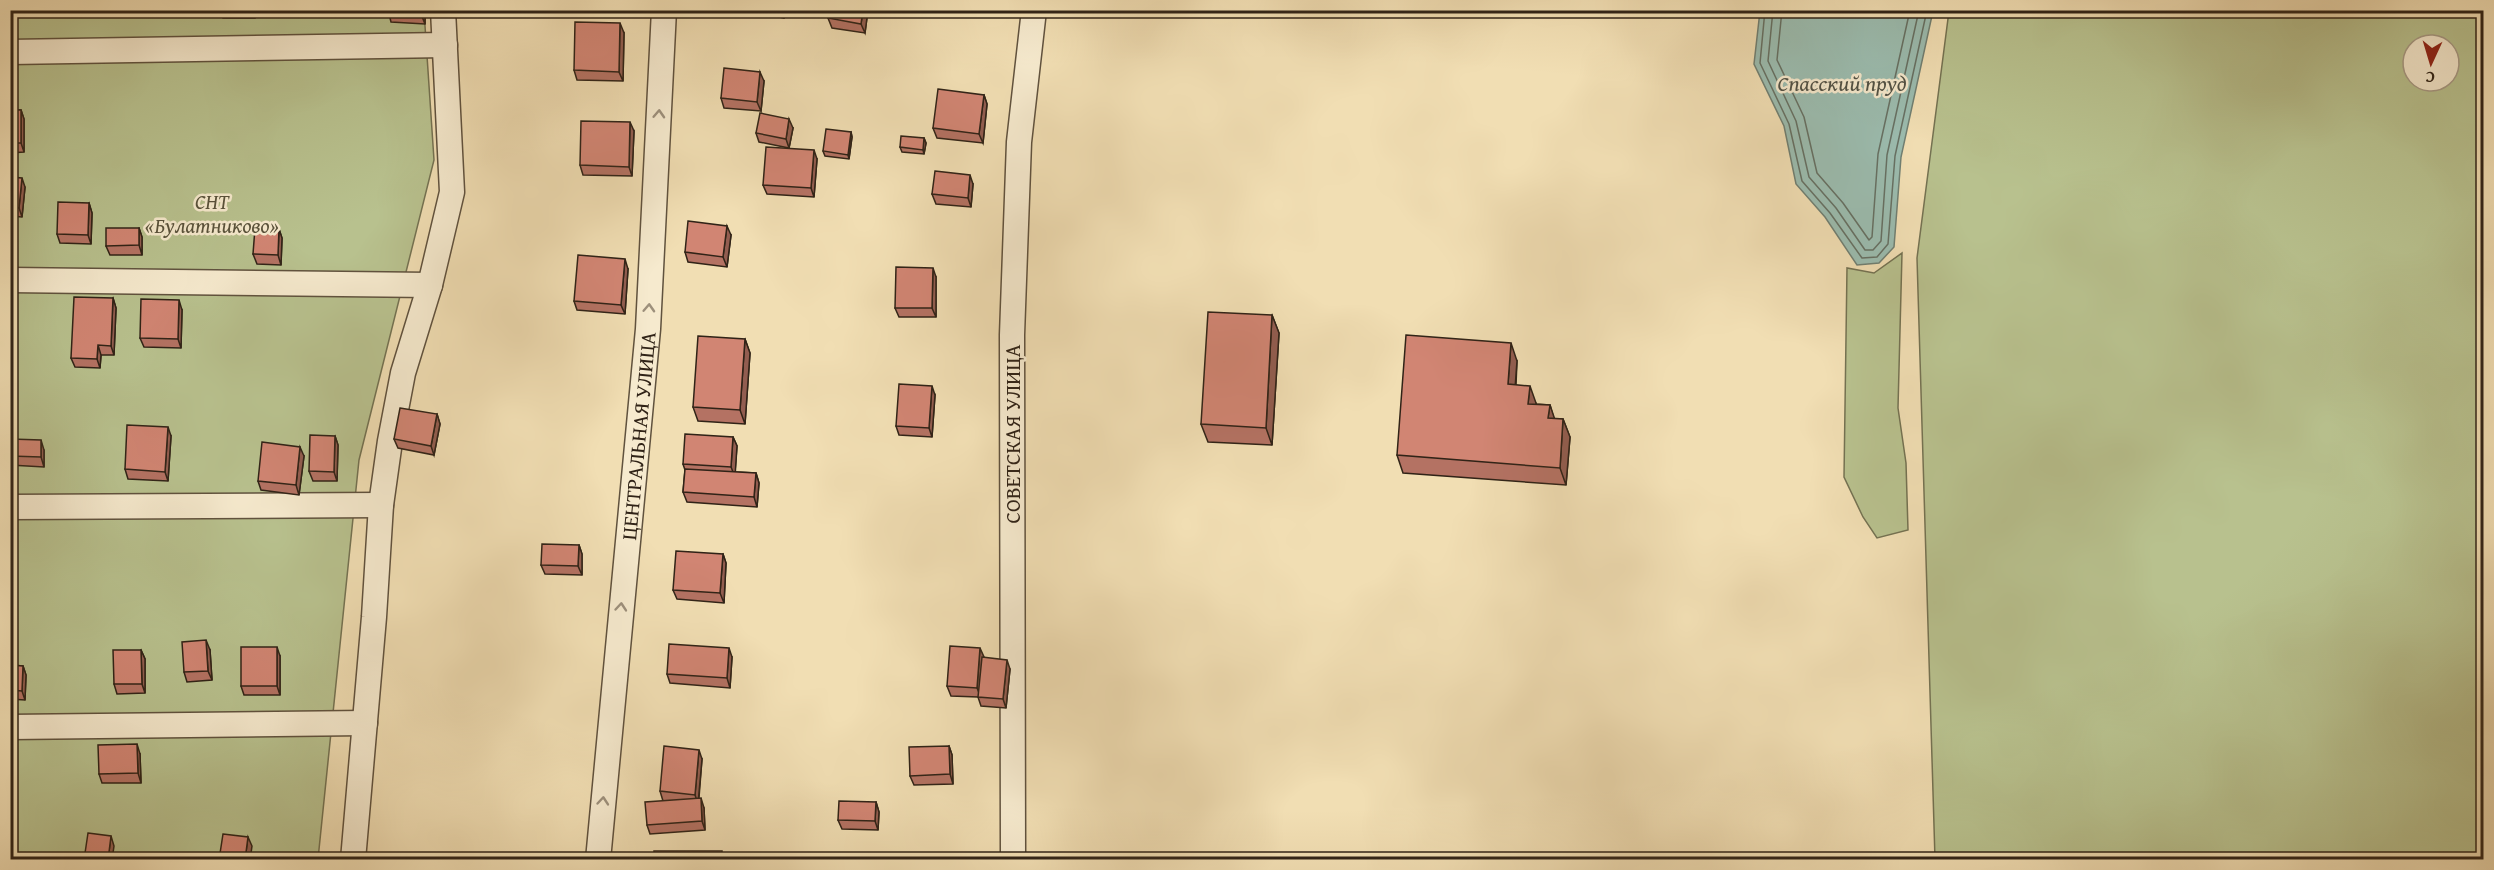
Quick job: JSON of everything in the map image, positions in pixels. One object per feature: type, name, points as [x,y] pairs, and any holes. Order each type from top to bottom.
[{"type":"street","points":[[353,860],[381,505],[403,373],[430,285],[452,192],[443,10]]},
{"type":"street","name":"ЦЕНТРАЛЬНАЯ УЛИЦА","points":[[598,860],[648,329],[664,10]]},
{"type":"street","name":"СОВЕТСКАЯ УЛИЦА","points":[[1013,860],[1012,335],[1019,142],[1035,10]]},
{"type":"street","points":[[10,52],[445,45]]},
{"type":"street","points":[[10,280],[430,285]]},
{"type":"street","points":[[10,507],[381,505]]},
{"type":"street","points":[[10,727],[365,723]]},
{"type":"green space","name":"СНТ «Булатниково»","points":[[10,11],[424,11],[434,160],[359,460],[318,859],[11,859]]},
{"type":"green space","points":[[1949,11],[2483,11],[2483,859],[1935,859],[1917,258]]},
{"type":"green space","points":[[1902,253],[1898,408],[1906,463],[1908,530],[1877,538],[1863,517],[1844,477],[1847,268],[1874,273]]},
{"type":"water","name":"Спасский пруд","points":[[1760,11],[1933,11],[1901,157],[1894,247],[1879,263],[1857,265],[1825,217],[1796,184],[1784,126],[1754,64]]},
{"type":"building","points":[[388,10],[422,10],[421,14],[388,13]]},
{"type":"building","points":[[829,10],[863,10],[861,24],[828,18]]},
{"type":"building","points":[[575,22],[620,23],[619,72],[574,70]]},
{"type":"building","points":[[724,68],[760,72],[757,102],[721,98]]},
{"type":"building","points":[[938,89],[984,95],[979,134],[933,128]]},
{"type":"building","points":[[10,110],[21,110],[21,143],[10,143]]},
{"type":"building","points":[[760,113],[789,119],[786,139],[756,133]]},
{"type":"building","points":[[581,121],[630,122],[629,167],[580,165]]},
{"type":"building","points":[[826,129],[851,132],[848,155],[823,151]]},
{"type":"building","points":[[901,136],[924,138],[923,150],[900,147]]},
{"type":"building","points":[[766,147],[814,150],[811,188],[763,185]]},
{"type":"building","points":[[935,171],[970,175],[968,198],[932,194]]},
{"type":"building","points":[[10,177],[22,178],[19,208],[10,207]]},
{"type":"building","points":[[58,202],[89,203],[88,235],[57,234]]},
{"type":"building","points":[[688,221],[727,226],[723,257],[685,252]]},
{"type":"building","points":[[106,228],[139,228],[139,245],[106,246]]},
{"type":"building","points":[[255,228],[279,229],[278,255],[253,254]]},
{"type":"building","points":[[578,255],[625,259],[621,305],[574,301]]},
{"type":"building","points":[[896,267],[933,268],[932,308],[895,308]]},
{"type":"building","points":[[74,297],[113,298],[111,346],[98,345],[97,359],[71,358]]},
{"type":"building","points":[[141,299],[179,300],[178,339],[140,338]]},
{"type":"building","points":[[1208,312],[1272,315],[1266,428],[1201,424]]},
{"type":"building","points":[[1406,335],[1511,343],[1508,384],[1530,386],[1528,404],[1550,405],[1548,418],[1563,419],[1560,468],[1397,455]]},
{"type":"building","points":[[698,336],[745,339],[740,410],[693,407]]},
{"type":"building","points":[[899,384],[932,386],[929,428],[896,426]]},
{"type":"building","points":[[400,408],[437,414],[431,446],[394,439]]},
{"type":"building","points":[[127,425],[168,427],[165,472],[125,469]]},
{"type":"building","points":[[685,434],[733,437],[731,467],[683,464]]},
{"type":"building","points":[[310,435],[335,436],[334,472],[309,471]]},
{"type":"building","points":[[10,439],[41,440],[41,457],[10,456]]},
{"type":"building","points":[[262,442],[300,447],[296,485],[258,481]]},
{"type":"building","points":[[685,469],[756,473],[754,497],[683,492]]},
{"type":"building","points":[[10,525],[12,550],[10,550]]},
{"type":"building","points":[[542,544],[579,545],[578,566],[541,565]]},
{"type":"building","points":[[676,551],[723,554],[720,593],[673,590]]},
{"type":"building","points":[[206,640],[208,671],[184,672],[182,642]]},
{"type":"building","points":[[669,644],[729,648],[727,678],[667,674]]},
{"type":"building","points":[[950,646],[980,648],[977,688],[947,686]]},
{"type":"building","points":[[241,647],[277,647],[277,686],[241,686]]},
{"type":"building","points":[[113,650],[141,650],[142,684],[114,684]]},
{"type":"building","points":[[982,657],[1007,660],[1003,699],[978,697]]},
{"type":"building","points":[[10,665],[23,666],[22,691],[10,690]]},
{"type":"building","points":[[137,744],[138,773],[99,774],[98,745]]},
{"type":"building","points":[[664,746],[699,750],[695,795],[660,791]]},
{"type":"building","points":[[949,746],[950,774],[910,776],[909,747]]},
{"type":"building","points":[[701,798],[702,821],[647,825],[645,802]]},
{"type":"building","points":[[839,801],[876,802],[875,821],[838,820]]},
{"type":"building","points":[[88,833],[111,836],[108,860],[84,860]]},
{"type":"building","points":[[223,834],[248,837],[245,860],[219,860]]},
{"type":"building","points":[[654,851],[722,851],[722,860],[654,860]]}]
